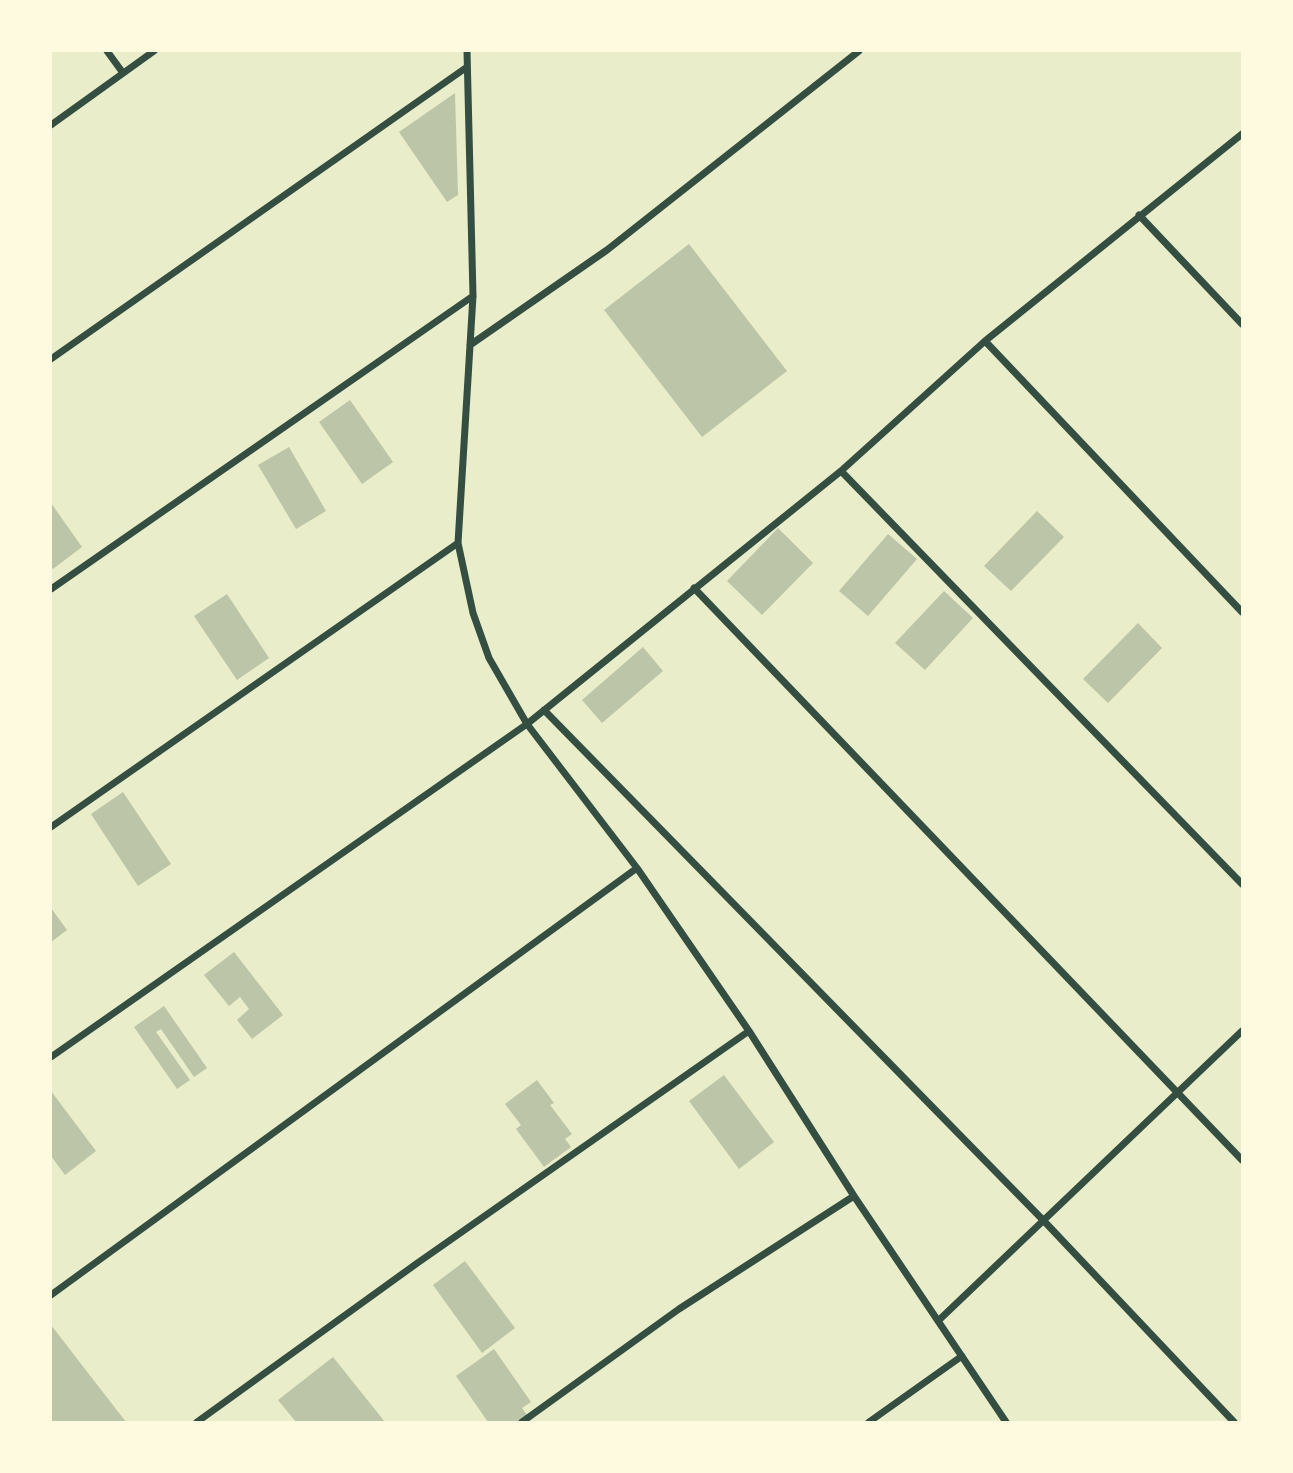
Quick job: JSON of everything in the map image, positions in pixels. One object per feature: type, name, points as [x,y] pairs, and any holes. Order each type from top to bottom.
[{"type":"street","points":[[107,51],[123,73]]},
{"type":"street","points":[[51,125],[154,51]]},
{"type":"street","points":[[467,51],[472,296],[458,543],[472,613],[489,658],[527,724],[637,868],[749,1031],[854,1196],[1006,1422]]},
{"type":"street","points":[[470,345],[607,250],[859,51]]},
{"type":"street","points":[[51,359],[467,67]]},
{"type":"street","points":[[51,1057],[527,724],[841,471],[985,341],[1242,134]]},
{"type":"street","points":[[1139,215],[1242,324]]},
{"type":"street","points":[[51,589],[472,296]]},
{"type":"street","points":[[985,341],[1242,612]]},
{"type":"street","points":[[841,471],[1242,884]]},
{"type":"street","points":[[51,827],[458,543]]},
{"type":"street","points":[[694,588],[1242,1160]]},
{"type":"street","points":[[544,710],[1043,1220],[1234,1422]]},
{"type":"street","points":[[51,1295],[637,868]]},
{"type":"street","points":[[197,1422],[416,1264],[749,1031]]},
{"type":"street","points":[[938,1321],[1242,1031]]},
{"type":"street","points":[[522,1422],[679,1309],[854,1196]]},
{"type":"street","points":[[869,1422],[962,1356]]},
{"type":"building","points":[[455,93],[458,195],[447,202],[399,132]]},
{"type":"building","points":[[689,244],[787,371],[702,437],[604,310]]},
{"type":"building","points":[[350,400],[393,462],[362,484],[319,422]]},
{"type":"building","points":[[289,447],[326,511],[296,529],[258,465]]},
{"type":"building","points":[[51,503],[82,547],[53,569],[51,566]]},
{"type":"building","points":[[1037,511],[1064,537],[1011,591],[984,566]]},
{"type":"building","points":[[778,528],[813,563],[762,615],[727,581]]},
{"type":"building","points":[[888,534],[917,559],[868,616],[839,591]]},
{"type":"building","points":[[944,591],[973,618],[925,670],[895,643]]},
{"type":"building","points":[[227,594],[269,658],[237,680],[194,616]]},
{"type":"building","points":[[1138,623],[1162,648],[1108,703],[1083,679]]},
{"type":"building","points":[[643,647],[663,671],[602,723],[582,700]]},
{"type":"building","points":[[123,792],[171,864],[138,886],[91,814]]},
{"type":"building","points":[[51,908],[67,930],[51,942]]},
{"type":"building","points":[[234,952],[283,1015],[252,1039],[237,1020],[249,1009],[240,997],[229,1006],[204,975]]},
{"type":"building","points":[[164,1006],[207,1068],[194,1077],[161,1029],[156,1032],[190,1080],[177,1089],[134,1027]]},
{"type":"building","points":[[724,1075],[774,1142],[739,1169],[689,1101]]},
{"type":"building","points":[[537,1080],[554,1103],[550,1105],[572,1134],[565,1139],[571,1147],[544,1167],[516,1129],[521,1125],[505,1104]]},
{"type":"building","points":[[51,1091],[96,1151],[65,1175],[51,1156]]},
{"type":"building","points":[[465,1261],[515,1328],[482,1353],[433,1285]]},
{"type":"building","points":[[51,1325],[126,1422],[51,1422]]},
{"type":"building","points":[[494,1349],[531,1402],[522,1408],[527,1415],[517,1422],[488,1422],[456,1376]]},
{"type":"building","points":[[333,1357],[385,1422],[296,1422],[278,1400]]}]
